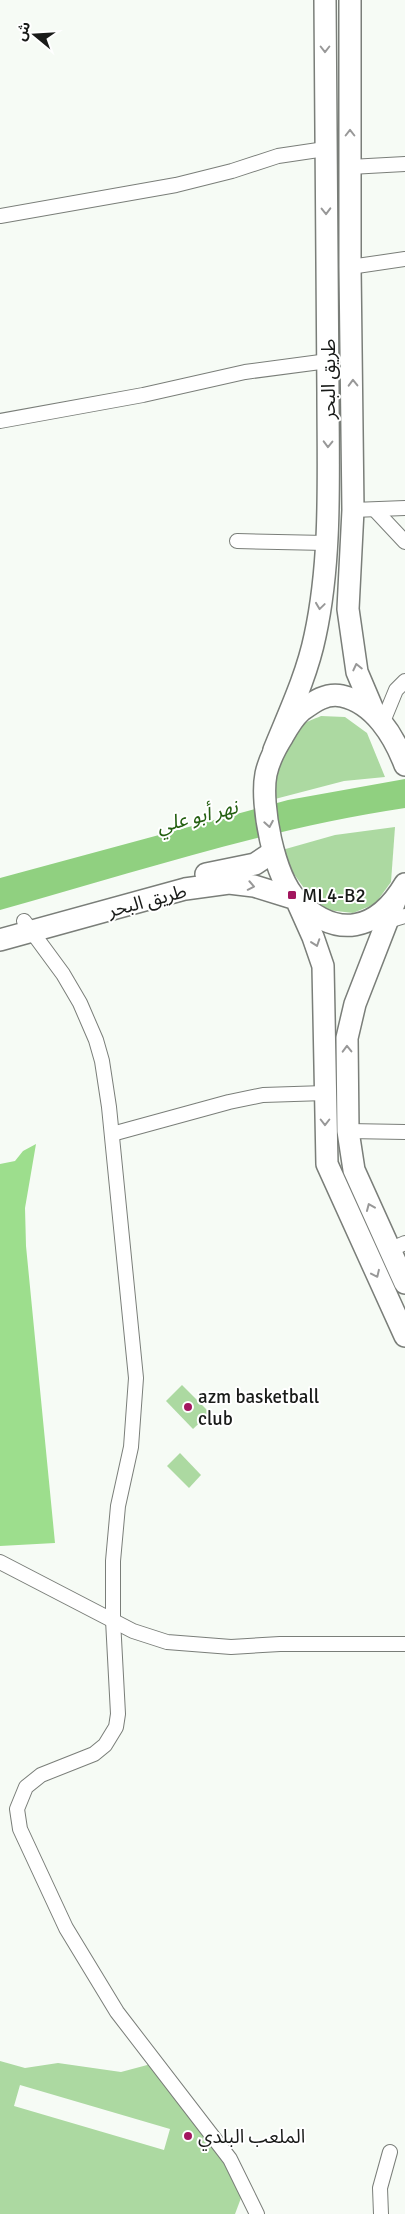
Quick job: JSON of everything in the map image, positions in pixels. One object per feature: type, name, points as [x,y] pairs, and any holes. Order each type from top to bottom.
[{"type":"highway","name":"طريق البحر","points":[[274,750],[299,686],[315,637],[326,564],[328,361],[325,0]]},
{"type":"highway","name":"طريق البحر","points":[[350,0],[350,267],[353,510],[348,609],[357,672],[378,718]]},
{"type":"highway","points":[[405,765],[399,749],[378,718],[353,699],[338,695],[318,698],[295,716],[274,750],[266,772],[264,796],[273,852],[282,875],[314,937],[323,966],[327,1164],[405,1336]]},
{"type":"highway","name":"طريق البحر","points":[[0,940],[28,926],[183,878],[255,864],[273,852]]},
{"type":"highway","name":"طريق البحر","points":[[0,927],[28,926],[185,889],[228,883],[254,886],[296,899]]},
{"type":"highway","points":[[296,899],[326,920],[353,926],[371,920],[399,905]]},
{"type":"highway","points":[[399,905],[355,1004],[347,1038],[348,1131],[354,1170],[393,1245],[405,1283]]},
{"type":"highway","points":[[365,1250],[393,1245]]},
{"type":"street","points":[[0,216],[176,185],[232,171],[278,156],[325,149]]},
{"type":"street","points":[[350,167],[405,164]]},
{"type":"street","points":[[350,267],[405,259]]},
{"type":"street","points":[[0,421],[143,394],[245,372],[328,361]]},
{"type":"street","points":[[353,510],[405,508]]},
{"type":"street","points":[[375,510],[405,542]]},
{"type":"street","points":[[237,541],[326,544]]},
{"type":"street","points":[[378,718],[396,690],[405,681]]},
{"type":"street","points":[[28,926],[76,996],[96,1040],[102,1061],[112,1134],[136,1378],[131,1447],[118,1506],[115,1535],[114,1620],[118,1714],[112,1737],[94,1754],[34,1780],[26,1787],[16,1809],[20,1829],[71,1937],[117,2012],[230,2159],[257,2214]]},
{"type":"street","points":[[112,1134],[229,1102],[263,1095],[325,1093]]},
{"type":"street","points":[[348,1131],[405,1132]]},
{"type":"street","points":[[0,1562],[150,1638],[183,1645],[232,1647],[310,1643],[405,1644]]},
{"type":"street","points":[[381,2214],[380,2188],[390,2152]]},
{"type":"shaded area","points":[[321,716],[345,717],[367,733],[385,777],[344,781],[275,799],[280,760],[288,741],[301,725]]},
{"type":"shaded area","points":[[405,779],[405,808],[303,827],[252,839],[0,910],[0,878],[288,800]]},
{"type":"shaded area","points":[[395,827],[391,882],[375,904],[353,913],[328,910],[309,895],[286,863],[282,850],[335,835]]},
{"type":"shaded area","points":[[36,1144],[25,1208],[26,1246],[55,1543],[0,1546],[0,1164],[15,1161],[23,1151]]},
{"type":"shaded area","name":"azm basketball club","points":[[182,1385],[210,1413],[193,1429],[166,1401]]},
{"type":"shaded area","points":[[180,1453],[201,1475],[189,1488],[167,1466]]},
{"type":"shaded area","points":[[0,2061],[25,2068],[58,2063],[121,2072],[151,2064],[170,2085],[244,2190],[235,2214],[0,2214]],"holes":[[[20,2085],[170,2129],[164,2150],[14,2106]]]},
{"type":"place","name":"ML4-B2","points":[[292,895]]},
{"type":"place","name":"azm basketball club","points":[[188,1407]]},
{"type":"place","name":"الملعب البلدي","points":[[188,2136]]},
{"type":"water label","name":"نهر أبو علي","points":[[197,816]]}]
